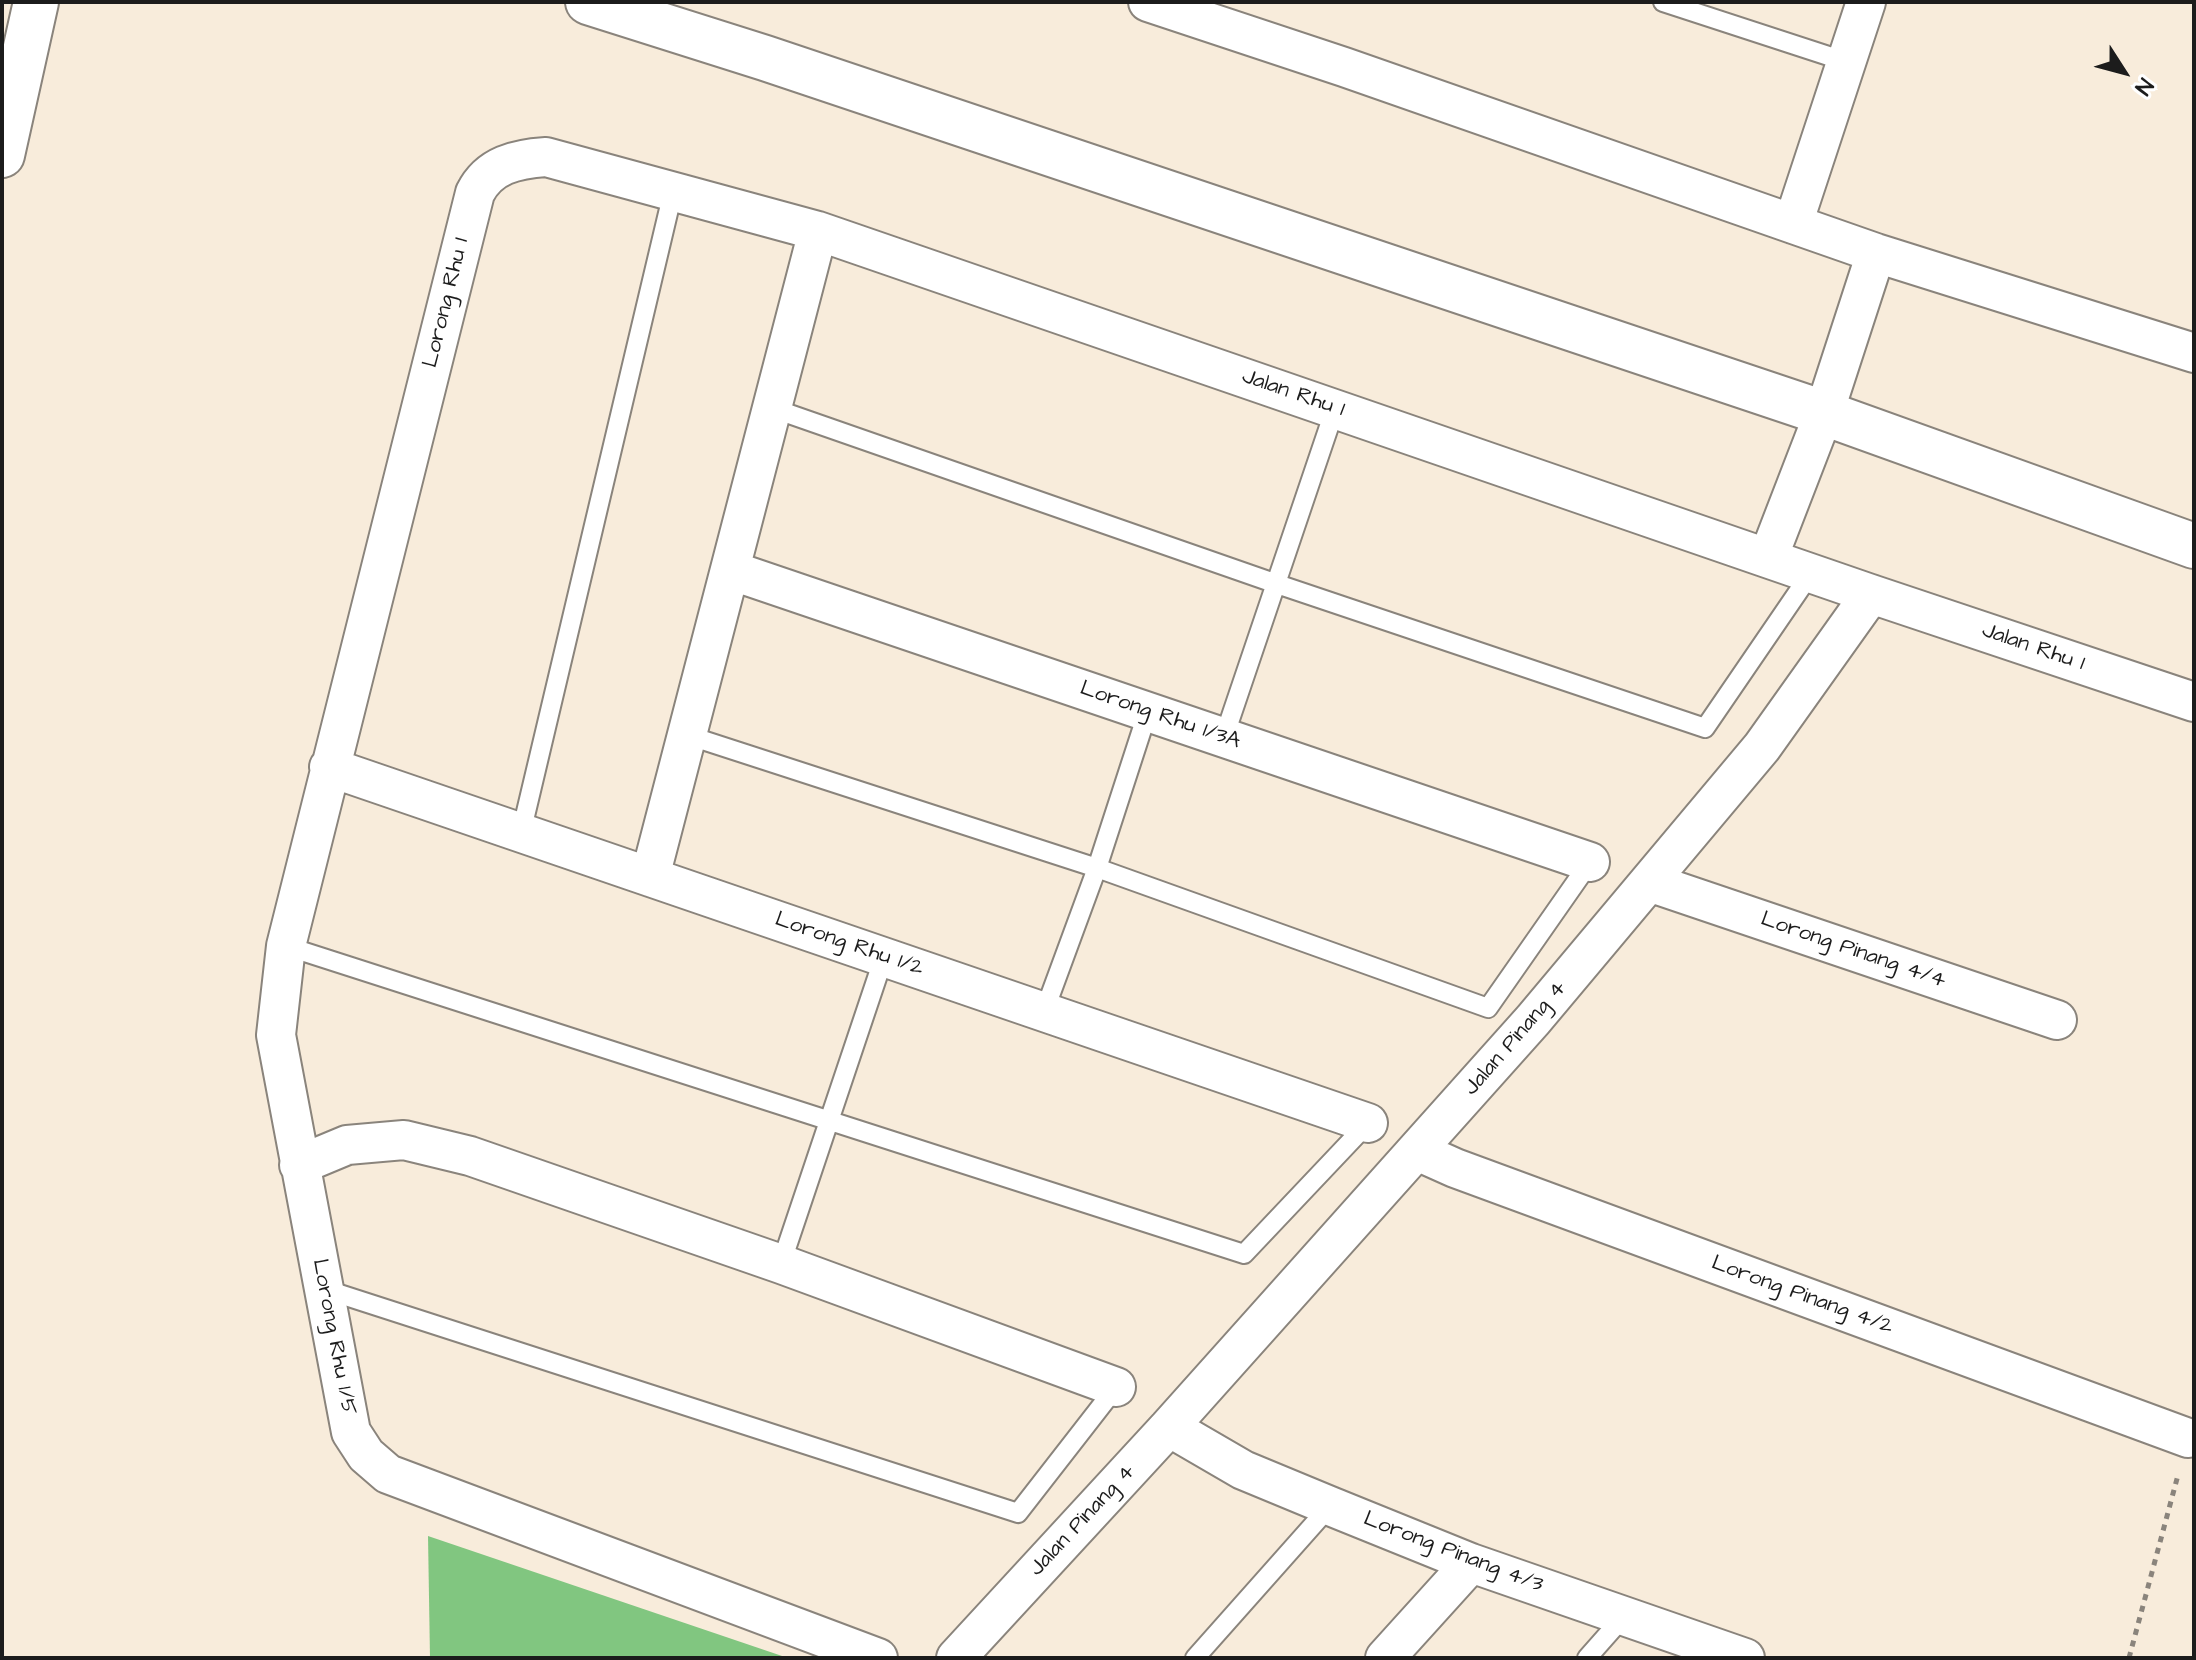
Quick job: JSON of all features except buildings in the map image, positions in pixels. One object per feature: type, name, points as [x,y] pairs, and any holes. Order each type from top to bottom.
[{"type":"main road","points":[[2,155],[36,2]]},
{"type":"main road","points":[[588,2],[781,63],[1824,413],[2194,546]]},
{"type":"street","points":[[1148,2],[1344,67],[1876,253],[2194,353]]},
{"type":"street","points":[[1793,224],[1866,2]]},
{"type":"street","name":"Lorong Rhu 1","points":[[329,767],[480,182],[504,164],[546,157],[818,231]]},
{"type":"street","points":[[650,877],[818,231]]},
{"type":"street","name":"Jalan Rhu 1","points":[[818,231],[1768,558]]},
{"type":"street","points":[[1871,594],[1768,558],[1824,413],[1876,253]]},
{"type":"street","name":"Lorong Rhu 1/3A","points":[[730,570],[1590,862]]},
{"type":"street","name":"Jalan Rhu 1","points":[[1871,594],[2194,702]]},
{"type":"street","name":"Jalan Pinang 4","points":[[956,1658],[1169,1427],[1533,1020],[1762,747],[1871,594]]},
{"type":"street","name":"Lorong Rhu 1/2","points":[[329,767],[1368,1123]]},
{"type":"street","name":"Lorong Rhu 1/5","points":[[329,767],[286,946],[276,1035],[351,1432],[366,1455],[388,1474],[878,1658]]},
{"type":"street","name":"Lorong Pinang 4/4","points":[[1649,882],[2057,1020]]},
{"type":"street","points":[[299,1165],[347,1145],[404,1140],[484,1160],[781,1264],[1116,1387]]},
{"type":"street","name":"Lorong Pinang 4/2","points":[[1417,1151],[1455,1168],[2188,1438]]},
{"type":"street","name":"Lorong Pinang 4/3","points":[[1169,1427],[1243,1470],[1471,1563],[1745,1658]]},
{"type":"street","points":[[1385,1658],[1471,1563]]},
{"type":"lane","points":[[1663,2],[1847,62]]},
{"type":"lane","points":[[521,833],[673,192]]},
{"type":"lane","points":[[772,408],[1277,584],[1705,728],[1811,573]]},
{"type":"lane","points":[[1224,737],[1335,409]]},
{"type":"lane","points":[[1044,1012],[1097,868],[1148,711]]},
{"type":"lane","points":[[687,735],[1097,868],[1488,1008],[1590,862]]},
{"type":"lane","points":[[286,946],[1244,1254],[1368,1123]]},
{"type":"lane","points":[[781,1264],[884,957]]},
{"type":"lane","points":[[324,1289],[1018,1513],[1116,1387]]},
{"type":"lane","points":[[1195,1658],[1330,1506]]},
{"type":"lane","points":[[1587,1658],[1625,1615]]},
{"type":"path","points":[[2129,1658],[2188,1438]]},
{"type":"green space","points":[[428,1536],[788,1658],[430,1658]]}]
